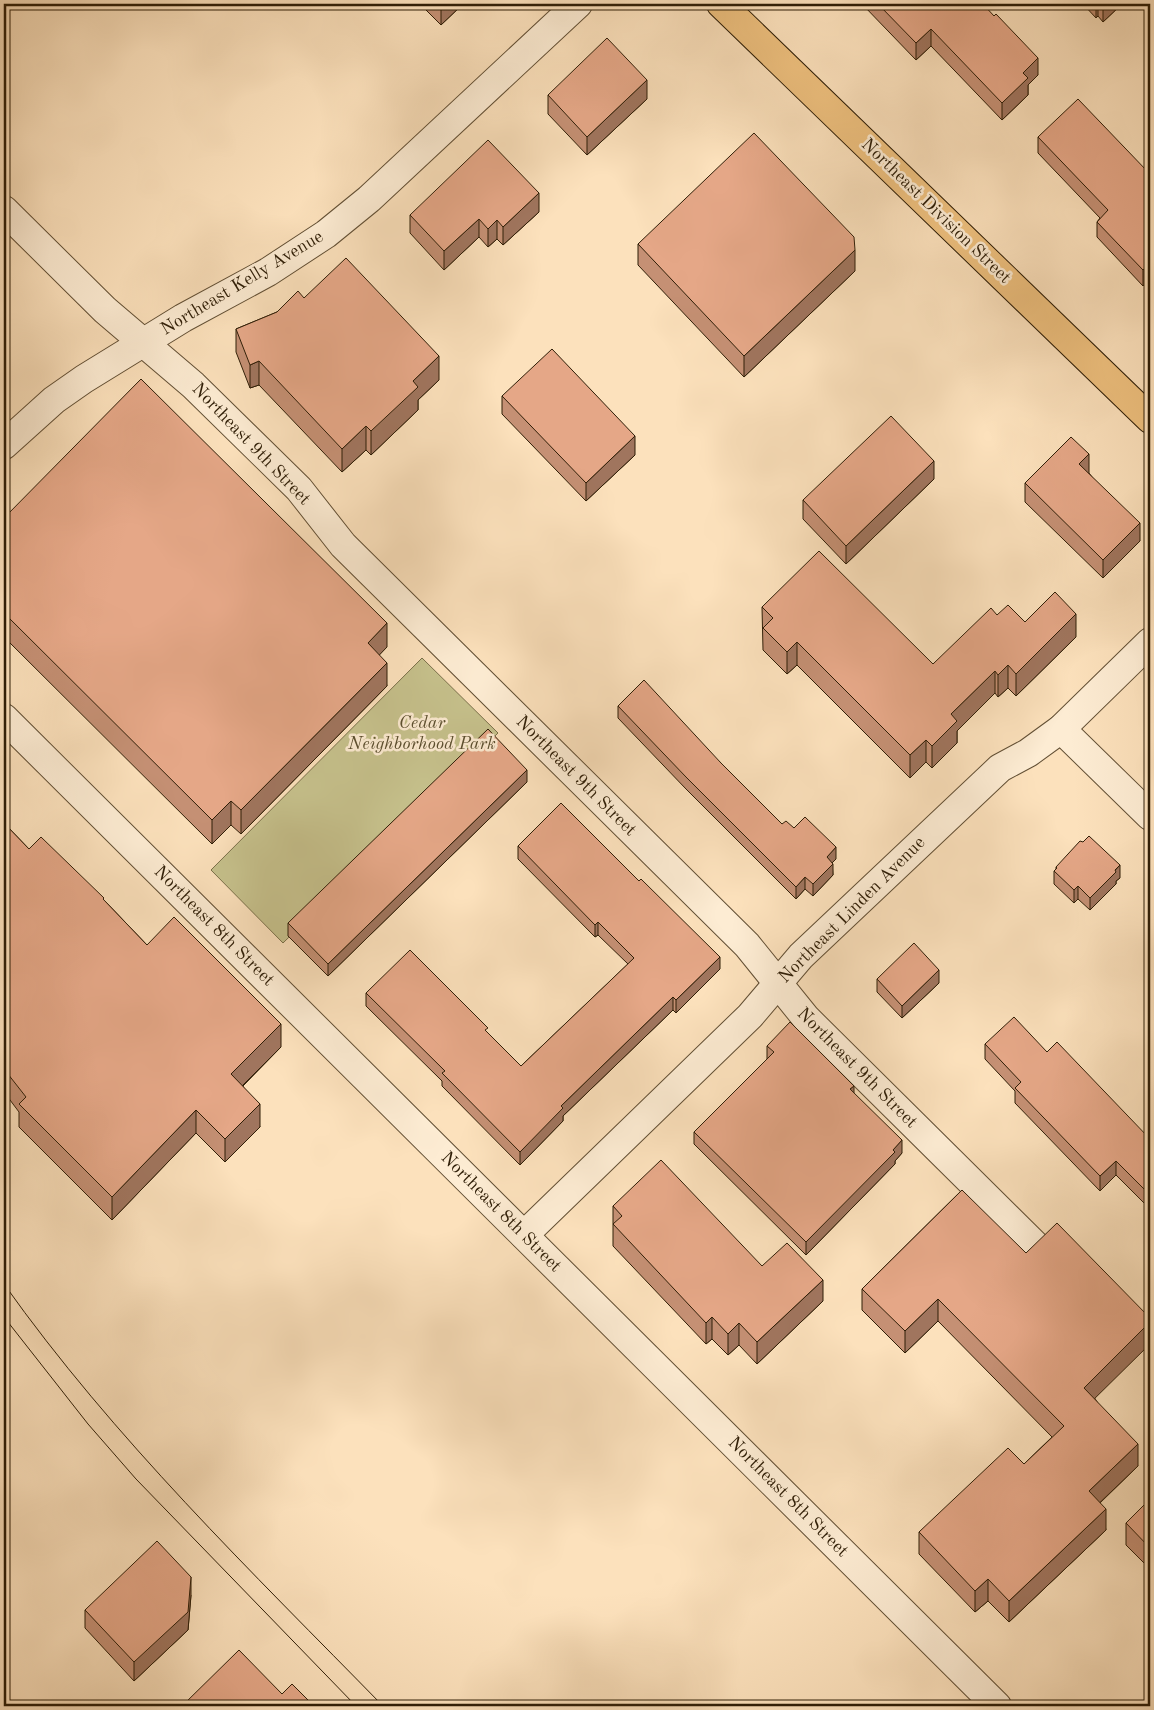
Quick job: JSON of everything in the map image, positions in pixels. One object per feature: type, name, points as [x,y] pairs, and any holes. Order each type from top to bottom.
[{"type":"main road","name":"Northeast Division Street","points":[[721,4],[1150,419]]},
{"type":"street","name":"Northeast Kelly Avenue","points":[[4,445],[54,400],[84,379],[183,318],[268,272],[326,234],[369,199],[578,4]]},
{"type":"street","name":"Northeast 9th Street","points":[[4,210],[105,310],[194,385],[299,489],[343,545],[747,946],[806,1018],[1035,1245]]},
{"type":"street","name":"Northeast Linden Avenue","points":[[524,1235],[750,1016],[801,956],[1000,768],[1028,753],[1061,729],[1150,642]]},
{"type":"street","name":"Northeast 8th Street","points":[[4,718],[997,1706]]},
{"type":"street","points":[[1061,729],[1150,816]]},
{"type":"green space","name":"Cedar Neighborhood Park","points":[[422,658],[498,733],[283,943],[211,870]]},
{"type":"building","points":[[878,4],[983,4],[994,16],[996,14],[1038,58],[1023,73],[1028,78],[1002,103],[931,29],[916,43]]},
{"type":"building","points":[[607,38],[647,80],[587,137],[548,95]]},
{"type":"building","points":[[1078,99],[1148,172],[1150,171],[1150,263],[1143,270],[1097,222],[1108,210],[1038,137]]},
{"type":"building","points":[[754,133],[854,237],[855,250],[744,356],[638,244]]},
{"type":"building","points":[[488,140],[539,193],[503,227],[497,220],[488,229],[479,219],[444,251],[410,215]]},
{"type":"building","points":[[346,258],[439,356],[413,381],[418,387],[371,431],[366,426],[342,449],[259,361],[250,365],[236,329],[277,312],[298,291],[304,298]]},
{"type":"building","points":[[552,349],[635,436],[586,483],[502,396]]},
{"type":"building","points":[[141,379],[387,623],[368,643],[387,663],[241,810],[231,801],[212,820],[4,613],[4,518]]},
{"type":"building","points":[[891,416],[934,461],[846,546],[803,500]]},
{"type":"building","points":[[1071,437],[1089,454],[1079,464],[1140,523],[1103,560],[1025,483]]},
{"type":"building","points":[[819,551],[933,664],[991,608],[997,615],[1008,605],[1025,622],[1055,592],[1076,614],[1016,674],[1008,665],[998,675],[995,671],[951,714],[957,721],[932,746],[926,740],[910,755],[797,642],[787,652],[763,628],[773,618],[762,607]]},
{"type":"building","points":[[644,680],[721,763],[782,824],[786,821],[794,828],[805,817],[836,847],[827,857],[833,864],[813,884],[805,877],[796,887],[618,706]]},
{"type":"building","points":[[488,729],[527,770],[328,964],[288,923]]},
{"type":"building","points":[[561,803],[639,881],[641,879],[720,957],[676,1000],[673,997],[561,1106],[563,1108],[520,1152],[442,1073],[445,1071],[366,993],[410,950],[488,1028],[485,1030],[521,1066],[634,958],[598,922],[595,925],[518,846]]},
{"type":"building","points":[[4,823],[29,849],[41,837],[104,898],[147,945],[174,917],[281,1024],[231,1074],[260,1104],[225,1139],[196,1110],[112,1197],[19,1104],[26,1097],[4,1069]]},
{"type":"building","points":[[1089,836],[1120,865],[1115,870],[1116,872],[1090,898],[1078,886],[1074,890],[1054,871],[1080,841],[1083,842]]},
{"type":"building","points":[[914,943],[939,970],[902,1006],[877,979]]},
{"type":"building","points":[[1014,1017],[1047,1052],[1057,1042],[1150,1139],[1150,1195],[1116,1161],[1100,1176],[1015,1088],[1021,1082],[985,1044]]},
{"type":"building","points":[[790,1022],[854,1086],[850,1089],[902,1140],[893,1150],[895,1152],[806,1242],[694,1132],[774,1052],[767,1046]]},
{"type":"building","points":[[661,1160],[762,1266],[787,1243],[823,1280],[757,1342],[739,1323],[728,1334],[712,1317],[706,1323],[613,1224],[622,1216],[613,1206]]},
{"type":"building","points":[[962,1190],[1026,1253],[1057,1223],[1150,1318],[1150,1322],[1084,1388],[1138,1444],[1089,1491],[1106,1509],[1009,1601],[988,1579],[975,1591],[919,1532],[1008,1448],[1024,1464],[1064,1426],[938,1299],[905,1331],[862,1289]]},
{"type":"building","points":[[1150,1499],[1150,1548],[1126,1523]]},
{"type":"building","points":[[157,1541],[191,1577],[188,1612],[134,1662],[85,1610]]},
{"type":"building","points":[[239,1650],[282,1694],[292,1684],[314,1706],[182,1706]]},
{"type":"tram line","points":[[4,1284],[46,1341],[137,1450],[234,1554],[383,1706]]},
{"type":"tram line","points":[[4,1317],[88,1424],[136,1479],[356,1706]]}]
